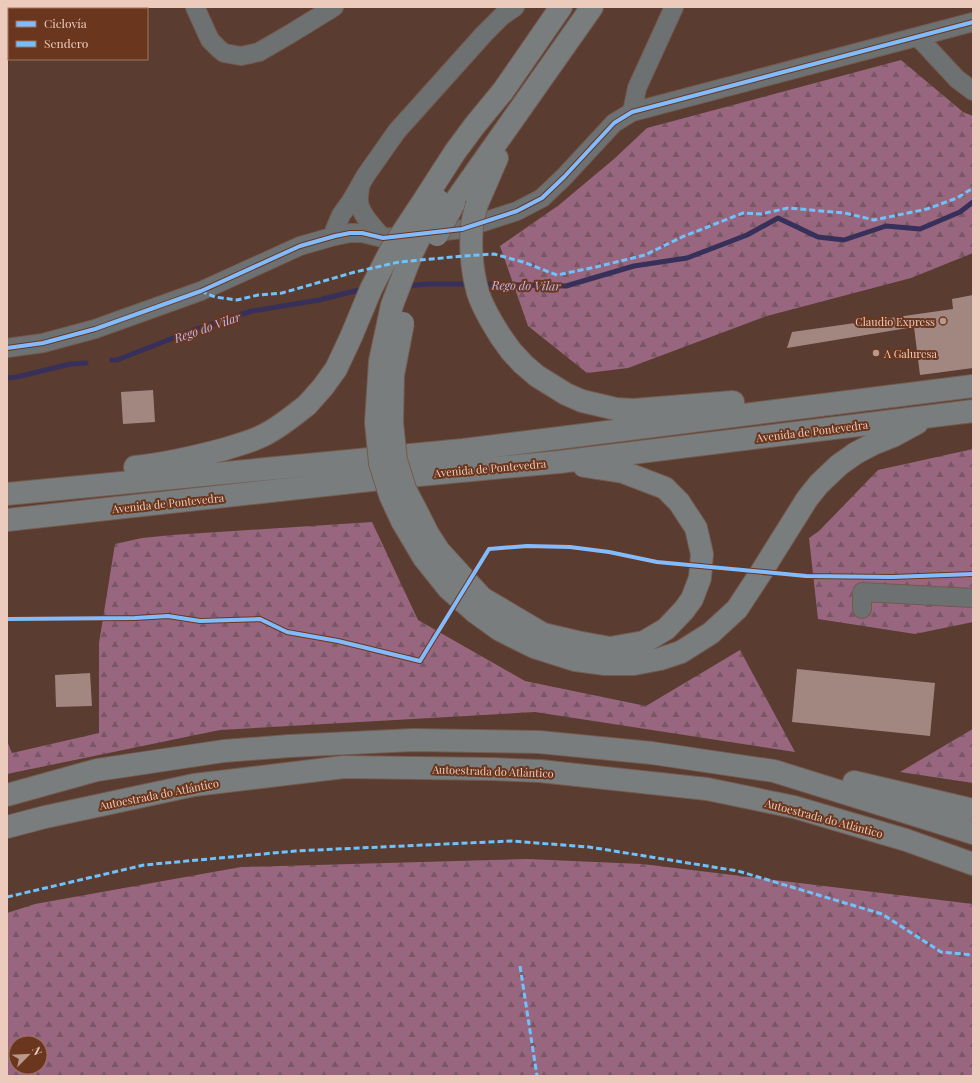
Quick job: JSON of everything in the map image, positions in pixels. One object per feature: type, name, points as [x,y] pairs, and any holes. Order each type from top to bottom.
[{"type":"highway","points":[[561,7],[503,91],[455,152],[439,200],[428,253],[407,304],[393,375],[392,423],[396,460],[405,489],[410,517],[424,558],[448,588],[474,612],[500,630],[534,647],[575,660],[605,664],[634,664],[660,659],[681,652],[711,633],[736,609],[807,500],[819,484],[839,464],[856,453],[893,436],[928,417]]},
{"type":"highway","points":[[7,482],[107,469],[158,465],[209,453],[262,436],[282,425],[307,405],[336,369],[387,256],[515,117],[592,7]]},
{"type":"highway","points":[[515,117],[477,204],[472,224],[471,248],[478,294],[489,318],[500,337],[511,351],[537,376],[566,394],[582,401],[616,409],[633,410],[744,401],[763,412]]},
{"type":"highway","name":"Avenida de Pontevedra","points":[[7,494],[463,450],[973,386]]},
{"type":"highway","name":"Avenida de Pontevedra","points":[[7,520],[390,478],[559,462],[973,411]]},
{"type":"highway","points":[[410,517],[428,534],[439,551],[482,598],[544,634],[610,648],[644,642],[666,629],[692,599],[700,578],[702,554],[696,528],[679,502],[664,488],[622,472],[559,462]]},
{"type":"highway","points":[[7,795],[97,770],[224,751],[289,746],[413,740],[539,742],[652,753],[853,782],[973,810]]},
{"type":"highway","name":"Autoestrada do Atlántico","points":[[7,828],[45,817],[202,784],[344,767],[491,769],[540,771],[707,789],[794,807],[906,840],[973,864]]},
{"type":"highway","points":[[774,771],[973,832]]},
{"type":"street","points":[[195,7],[210,40],[224,53],[241,56],[259,52],[334,7]]},
{"type":"street","points":[[335,236],[335,228],[341,215],[366,175],[398,131],[484,34],[502,16],[514,7]]},
{"type":"street","points":[[632,112],[636,88],[674,7]]},
{"type":"street","points":[[7,348],[43,343],[96,329],[200,291],[300,246],[335,236],[350,233],[362,233],[382,238],[462,229],[517,211],[542,198],[564,177],[614,122],[632,112],[973,22]]},
{"type":"street","points":[[918,37],[957,79],[973,91]]},
{"type":"street","points":[[360,185],[358,202],[360,207],[382,238]]},
{"type":"street","points":[[862,609],[862,592],[973,598]]},
{"type":"green space","points":[[901,60],[963,112],[973,116],[973,253],[911,278],[767,316],[628,368],[587,373],[528,326],[500,246],[559,205],[614,159],[647,128]]},
{"type":"green space","points":[[973,449],[973,622],[915,634],[818,619],[809,538],[819,531],[878,470]]},
{"type":"green space","points":[[372,522],[418,620],[525,681],[646,706],[740,650],[795,752],[535,712],[220,730],[7,774],[7,741],[12,753],[99,733],[99,643],[115,544],[142,538],[172,535]]},
{"type":"green space","points":[[973,729],[973,783],[900,772],[971,730]]},
{"type":"green space","points":[[527,859],[642,864],[973,904],[973,1076],[7,1076],[7,913],[35,904],[241,867]]},
{"type":"building","points":[[973,295],[973,368],[920,375],[914,327],[787,348],[792,332],[953,309],[952,299]]},
{"type":"building","points":[[153,390],[155,422],[123,424],[121,392]]},
{"type":"building","points":[[797,669],[935,683],[930,736],[792,722]]},
{"type":"building","points":[[90,673],[92,706],[56,707],[55,675]]},
{"type":"waterway","name":"Rego do Vilar","points":[[480,284],[566,286],[634,266],[687,258],[747,235],[778,218],[818,237],[844,240],[886,226],[920,229],[960,212],[973,202]]},
{"type":"waterway","name":"Rego do Vilar","points":[[406,286],[428,284],[470,284]]},
{"type":"waterway","name":"Rego do Vilar","points":[[112,360],[117,360],[191,331],[252,311],[319,300],[365,290]]},
{"type":"waterway","name":"Rego do Vilar","points":[[7,378],[70,364],[86,363]]},
{"type":"marked path","points":[[201,291],[215,297],[237,300],[258,295],[282,293],[355,272],[399,262],[494,254],[523,262],[557,275],[645,255],[682,237],[743,213],[761,214],[788,208],[845,213],[874,220],[927,209],[957,198],[973,188]]},
{"type":"marked path","points":[[7,897],[144,865],[295,851],[511,841],[589,847],[738,871],[882,914],[941,952],[973,955]]},
{"type":"marked path","points":[[520,966],[537,1076]]},
{"type":"cycle path","points":[[7,348],[43,343],[95,329],[201,291],[300,246],[335,236],[350,233],[362,233],[383,238],[462,229],[517,211],[542,198],[564,177],[614,123],[632,112],[973,22]]},
{"type":"cycle path","points":[[7,619],[135,618],[168,616],[200,621],[260,619],[287,632],[338,641],[420,661],[489,549],[527,546],[570,547],[609,552],[657,562],[806,576],[892,577],[973,574]]},
{"type":"place","name":"Claudio Express","points":[[943,321]]},
{"type":"place","name":"A Galuresa","points":[[876,353]]}]
